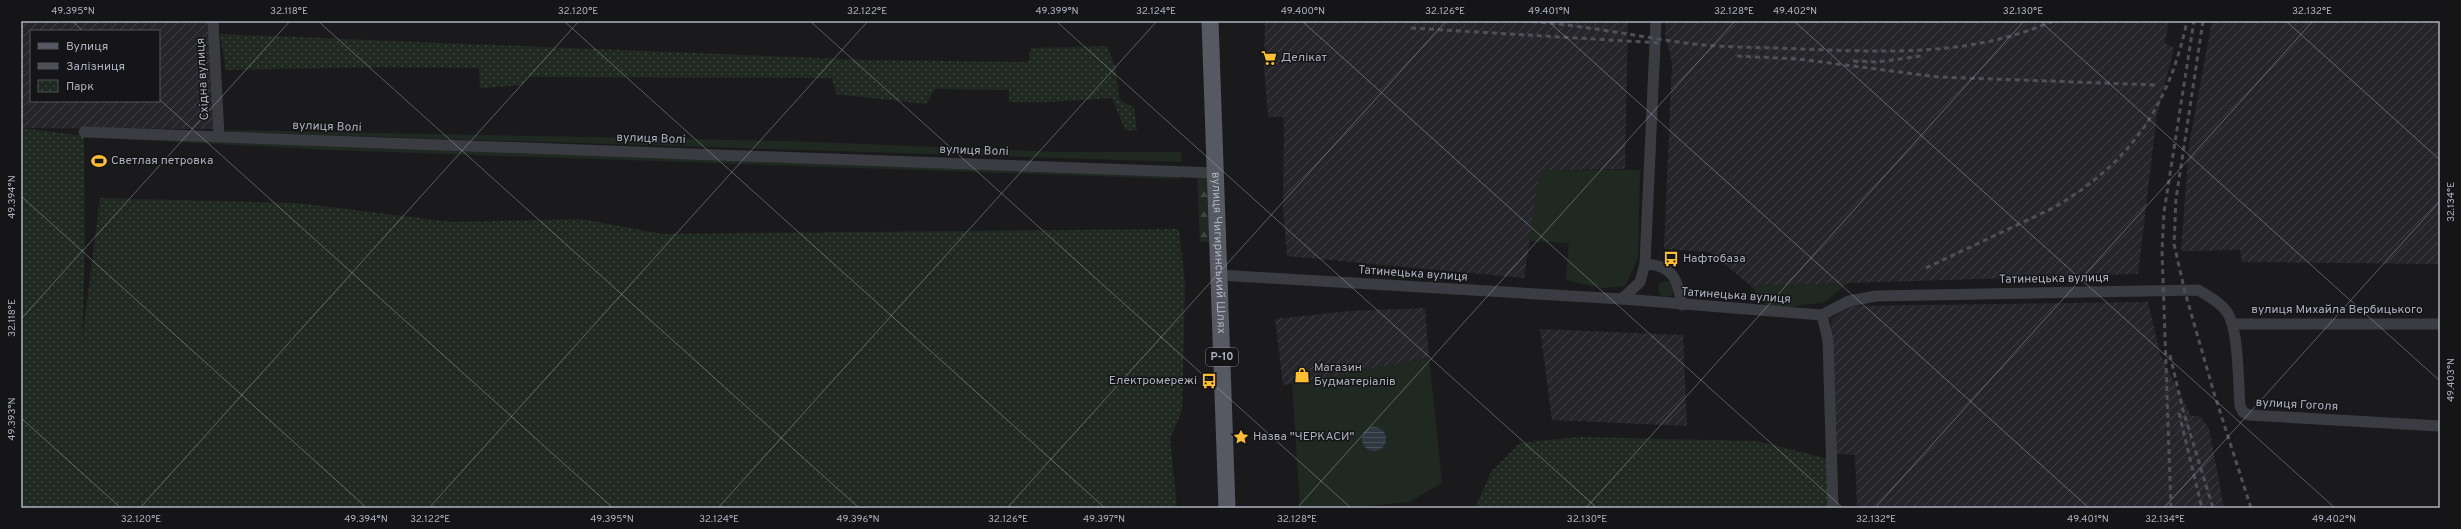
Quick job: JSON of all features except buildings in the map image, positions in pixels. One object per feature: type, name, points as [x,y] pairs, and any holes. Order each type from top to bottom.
[{"type":"main road","name":"вулиця Чигиринський Шлях","points":[[1210,21],[1227,508]]},
{"type":"street","name":"Східна вулиця","points":[[213,21],[219,136]]},
{"type":"street","points":[[1622,299],[1640,282],[1645,264],[1656,21]]},
{"type":"street","name":"вулиця Волі","points":[[84,132],[1216,173]]},
{"type":"street","points":[[1645,264],[1655,264],[1675,276],[1679,283],[1682,305]]},
{"type":"street","name":"Татинецька вулиця","points":[[1219,275],[1622,299],[1822,315],[1849,301],[1876,296],[2198,290],[2222,306],[2233,324]]},
{"type":"street","points":[[1822,315],[1828,340],[1833,508]]},
{"type":"street","name":"вулиця Михайла Вербицького","points":[[2233,324],[2440,324]]},
{"type":"street","name":"вулиця Гоголя","points":[[2233,324],[2240,406],[2243,412],[2249,415],[2440,426]]},
{"type":"shaded area","points":[[21,21],[210,21],[216,129],[21,128]]},
{"type":"shaded area","points":[[1265,21],[1628,21],[1625,169],[1546,170],[1538,182],[1524,278],[1287,256],[1283,209],[1284,125],[1283,117],[1268,117],[1264,67]]},
{"type":"shaded area","points":[[1666,21],[2169,21],[2165,43],[2174,48],[2157,114],[2138,274],[1751,286],[1710,252],[1664,249],[1672,63],[1665,34]]},
{"type":"shaded area","points":[[2212,21],[2440,21],[2440,264],[2242,262],[2240,250],[2181,251],[2189,145]]},
{"type":"shaded area","points":[[2148,302],[2160,354],[2191,416],[2199,416],[2209,428],[2224,508],[1857,508],[1855,455],[1836,454],[1831,319],[1851,306]]},
{"type":"shaded area","points":[[1425,308],[1429,357],[1338,377],[1283,385],[1275,319],[1350,311]]},
{"type":"shaded area","points":[[1540,329],[1683,335],[1687,426],[1552,420]]},
{"type":"shaded area","points":[[1374,427],[1383,430],[1386,439],[1383,448],[1374,451],[1365,448],[1362,439],[1365,430]]},
{"type":"green space","points":[[220,34],[867,60],[1028,62],[1031,48],[1107,46],[1116,69],[1119,99],[1134,108],[1137,131],[1125,130],[1112,98],[1050,102],[1009,102],[1009,90],[935,89],[926,104],[836,94],[832,78],[527,77],[523,85],[480,88],[479,68],[385,67],[226,70]]},
{"type":"green space","points":[[21,128],[84,136],[85,248],[82,342],[100,198],[297,203],[452,222],[581,219],[662,234],[1179,229],[1185,284],[1182,411],[1170,438],[1177,508],[21,508]]},
{"type":"green space","points":[[227,130],[789,141],[1060,152],[1182,152],[1181,162],[228,132]]},
{"type":"green space","points":[[99,138],[1180,174],[1180,179],[329,150]]},
{"type":"green space","points":[[1546,170],[1640,170],[1638,258],[1625,286],[1601,288],[1566,280],[1569,243],[1529,241],[1538,182]]},
{"type":"green space","points":[[1197,177],[1213,177],[1215,242],[1200,242]]},
{"type":"green space","points":[[1666,281],[1672,283],[1674,289],[1672,295],[1666,297],[1660,295],[1658,289],[1660,283]]},
{"type":"green space","points":[[1848,283],[1825,302],[1782,308],[1767,305],[1751,286]]},
{"type":"green space","points":[[1429,357],[1442,483],[1409,502],[1345,508],[1300,508],[1292,384]]},
{"type":"green space","points":[[1579,437],[1757,441],[1832,460],[1834,508],[1475,508],[1491,472],[1520,443]]},
{"type":"railway","points":[[1523,21],[1566,25],[1694,44],[1734,47],[1865,51],[1928,50],[1960,46],[1991,41],[2022,33],[2053,21]]},
{"type":"railway","points":[[1926,268],[2053,208],[2080,191],[2103,172],[2124,152],[2142,130],[2157,106],[2169,80],[2179,52],[2187,21]]},
{"type":"railway","points":[[2171,508],[2162,251],[2164,212],[2194,21]]},
{"type":"railway","points":[[2203,21],[2176,199],[2174,244],[2185,292],[2214,393],[2251,508]]},
{"type":"railway","points":[[1411,28],[1660,43]]},
{"type":"railway","points":[[1737,56],[1797,59]]},
{"type":"railway","points":[[1853,61],[1878,62],[1921,56]]},
{"type":"railway","points":[[1791,58],[1938,77],[2158,85]]},
{"type":"railway","points":[[2170,355],[2183,410],[2213,508]]},
{"type":"railway","points":[[2179,413],[2202,508]]},
{"type":"place","name":"Делікат","points":[[1269,58]]},
{"type":"place","name":"Светлая петровка","points":[[99,161]]},
{"type":"place","name":"Нафтобаза","points":[[1671,259]]},
{"type":"place","name":"Магазин Будматеріалів","points":[[1302,375]]},
{"type":"place","name":"Електромережі","points":[[1209,381]]},
{"type":"place","name":"Назва \"ЧЕРКАСИ\"","points":[[1241,437]]}]
